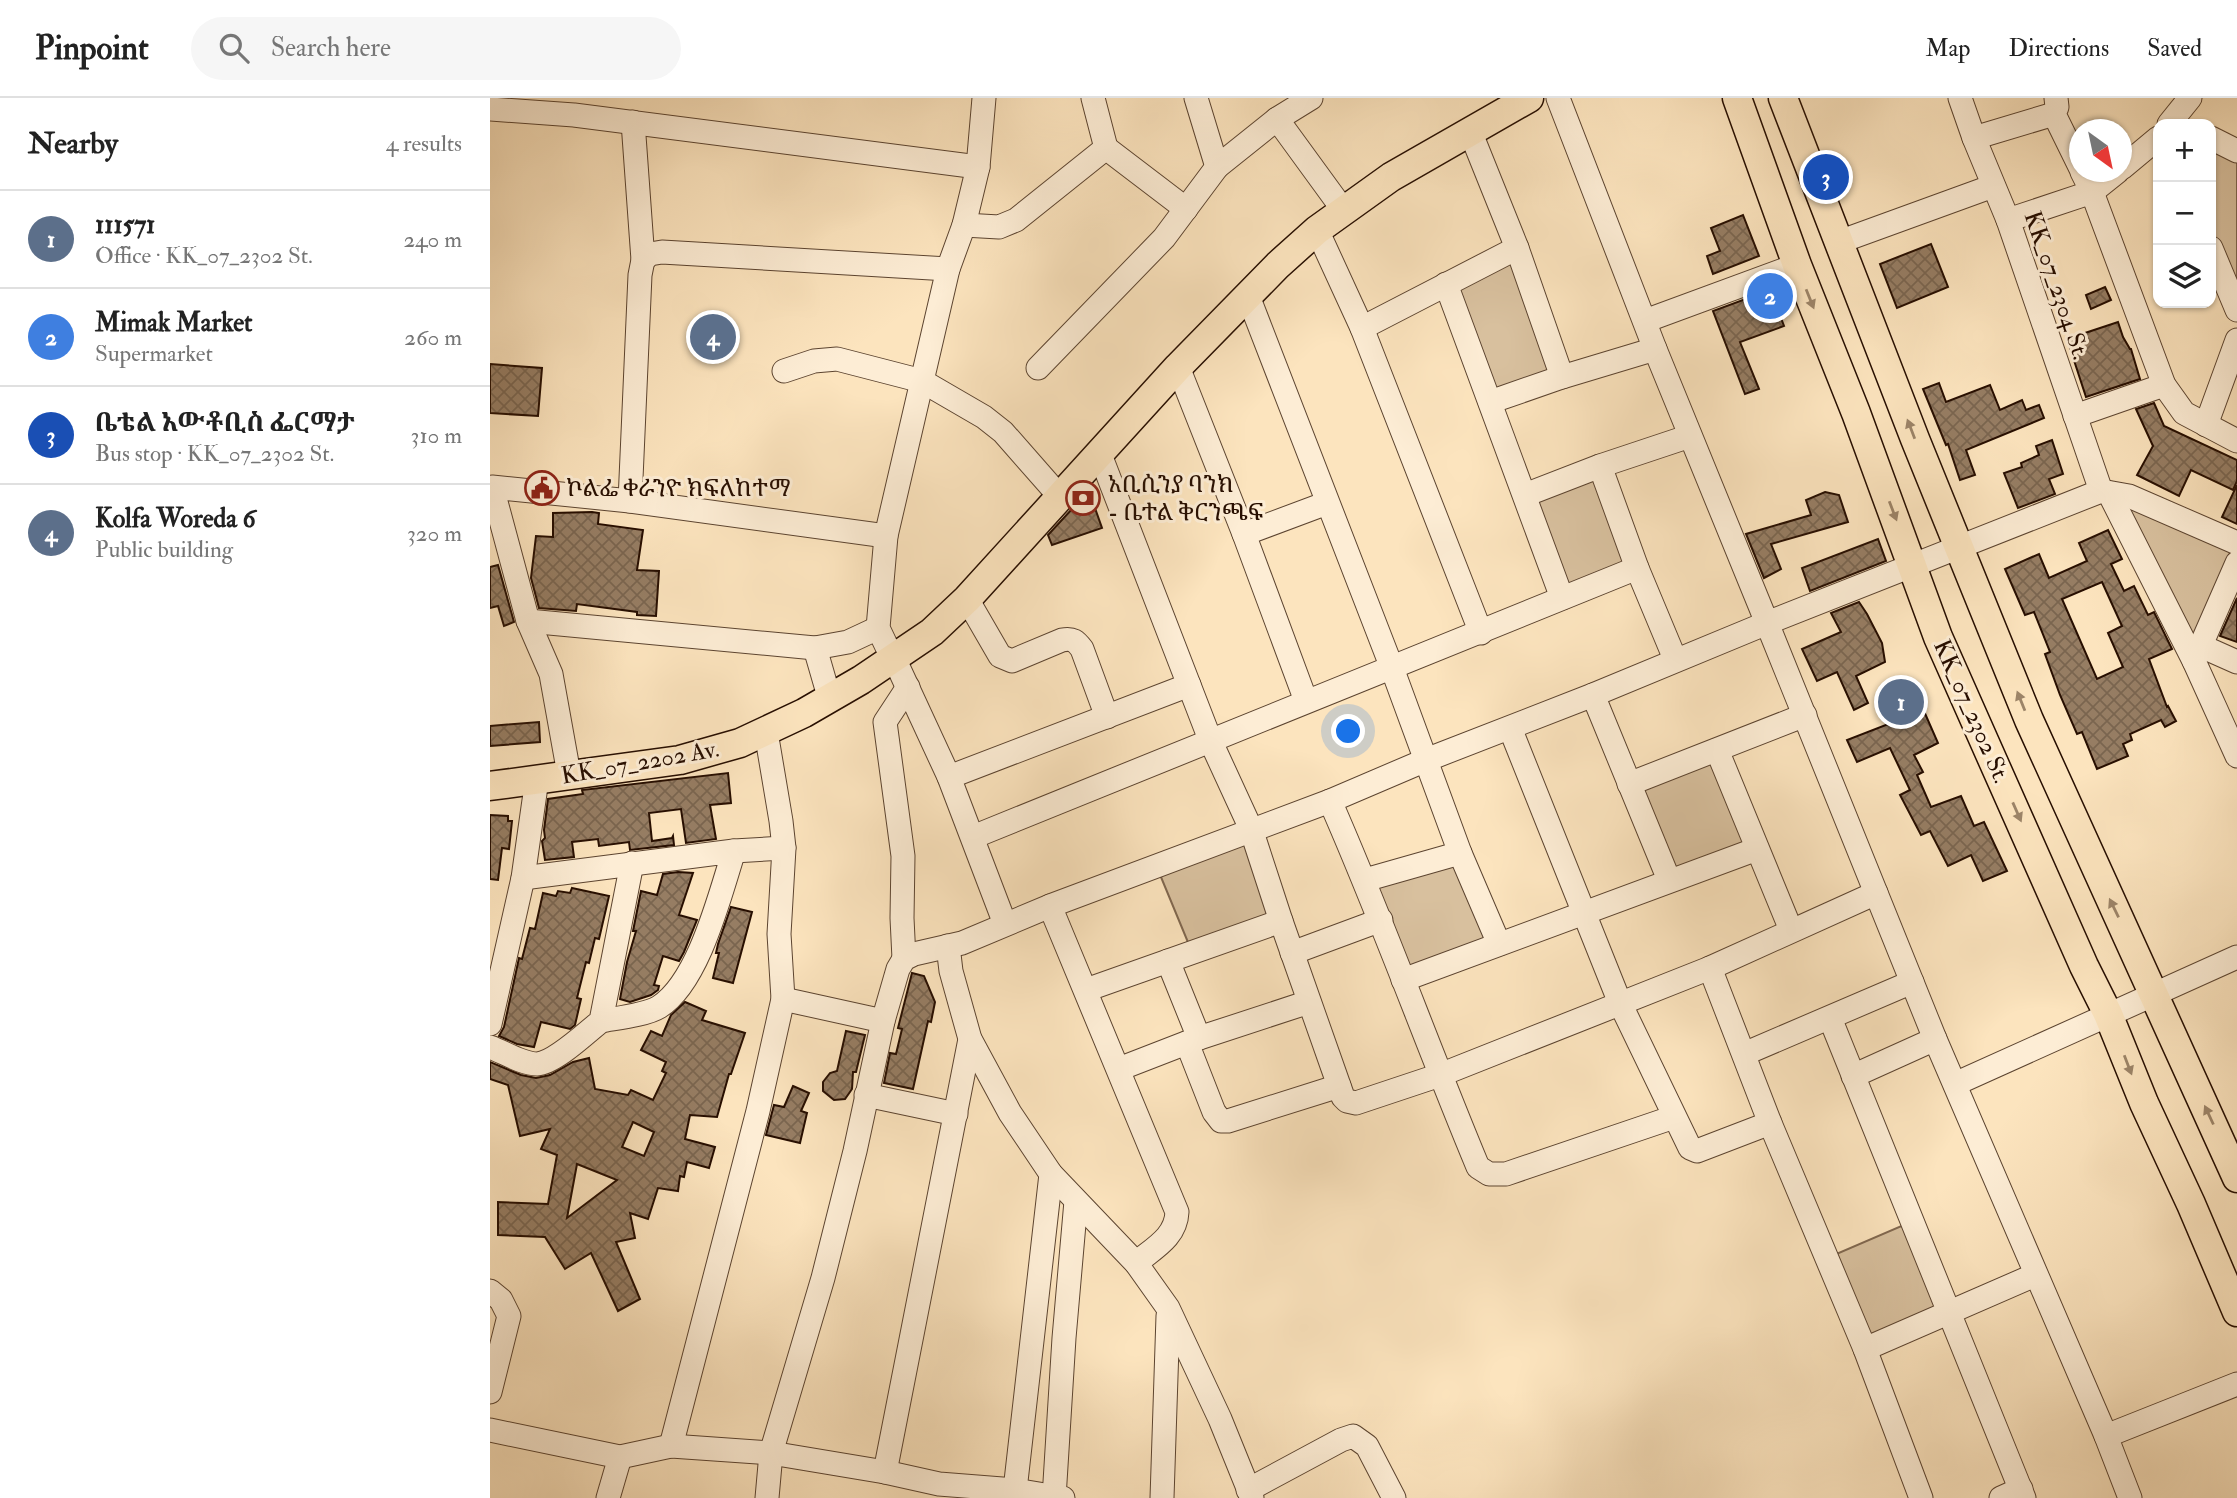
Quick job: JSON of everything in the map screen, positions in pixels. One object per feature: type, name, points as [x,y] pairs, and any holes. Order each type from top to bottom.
[{"type":"main road","points":[[490,775],[682,746],[738,731],[802,701],[932,616],[996,554],[1093,444],[1218,309],[1291,235],[1336,200],[1442,132],[1503,98]]},
{"type":"main road","points":[[887,644],[932,632],[967,599],[1178,367],[1317,230],[1391,177],[1529,98]]},
{"type":"main road","name":"KK_07_2302 St.","points":[[1737,98],[1797,265],[1913,565],[1938,637],[2084,966],[2108,1014],[2144,1103],[2237,1312]]},
{"type":"main road","name":"KK_07_2302 St.","points":[[1783,98],[1958,547],[2029,720],[2237,1178]]},
{"type":"main road","name":"KK_07_2202 Av.","points":[[490,786],[680,760],[740,743],[804,713],[861,680],[887,644]]},
{"type":"street","points":[[984,98],[978,167],[964,225],[948,269],[886,536],[887,644],[949,777],[1005,924]]},
{"type":"street","points":[[1093,98],[1106,148],[1186,209]]},
{"type":"street","points":[[1196,98],[1217,167]]},
{"type":"street","points":[[1558,98],[1655,349],[1935,1039],[2106,1436],[2130,1498]]},
{"type":"street","name":"KK_07_2304 St.","points":[[1960,98],[2008,220],[2075,416],[2105,492],[2197,654],[2237,756]]},
{"type":"street","points":[[2177,119],[2190,98]]},
{"type":"street","points":[[1038,368],[1135,270],[1217,167],[1302,101]]},
{"type":"street","points":[[1974,138],[2056,103],[2069,137]]},
{"type":"street","points":[[490,109],[575,106],[633,122],[978,167]]},
{"type":"street","points":[[1277,119],[1336,200]]},
{"type":"street","points":[[630,501],[640,275],[643,260],[633,122]]},
{"type":"street","points":[[1470,131],[1517,248],[1562,377]]},
{"type":"street","points":[[2216,140],[2237,151]]},
{"type":"street","points":[[2132,160],[2153,142]]},
{"type":"street","points":[[964,225],[999,227],[1016,220],[1106,148]]},
{"type":"street","points":[[2087,182],[2164,385],[2184,413],[2237,441]]},
{"type":"street","points":[[2008,220],[2092,192],[2104,182]]},
{"type":"street","points":[[1839,242],[1993,186]]},
{"type":"street","points":[[1317,230],[1362,328],[1481,633]]},
{"type":"street","points":[[1362,328],[1517,248]]},
{"type":"street","points":[[643,260],[650,254],[662,252],[948,269]]},
{"type":"street","points":[[2216,260],[2237,310]]},
{"type":"street","points":[[1645,321],[1797,265]]},
{"type":"street","points":[[1446,284],[1562,598]]},
{"type":"street","points":[[1248,296],[1392,668],[1460,853],[1499,944]]},
{"type":"street","points":[[2206,425],[2237,340]]},
{"type":"street","points":[[1490,402],[1655,349]]},
{"type":"street","points":[[784,372],[814,361],[837,359],[922,381],[984,417],[1003,432],[1054,490]]},
{"type":"street","points":[[1178,367],[1306,701]]},
{"type":"street","points":[[2075,416],[2164,385]]},
{"type":"street","points":[[1525,495],[1690,436]]},
{"type":"street","points":[[1099,452],[1211,742],[1251,829],[1309,1002],[1343,1097],[1347,1101],[1356,1102],[1440,1076],[1710,968],[1876,893]]},
{"type":"street","points":[[1601,466],[1637,568],[1675,659]]},
{"type":"street","points":[[566,763],[551,674],[528,621],[491,487],[630,501],[886,536]]},
{"type":"street","points":[[767,1498],[771,1453],[823,1278],[855,1151],[883,1021],[898,969],[904,959],[914,954],[962,943],[1050,906],[1330,801],[1675,659],[2105,492],[2129,496],[2237,543]]},
{"type":"street","points":[[1244,534],[1326,503]]},
{"type":"street","points":[[2237,563],[2197,654],[2237,663]]},
{"type":"street","points":[[972,837],[1637,568]]},
{"type":"street","points":[[967,599],[1000,656],[1006,660],[1012,661],[1062,640],[1075,640],[1082,649],[1107,717]]},
{"type":"street","points":[[528,621],[815,649],[848,642],[887,644]]},
{"type":"street","points":[[815,649],[826,686]]},
{"type":"street","points":[[949,777],[1189,685]]},
{"type":"street","points":[[904,959],[903,856],[885,722],[908,687]]},
{"type":"street","points":[[1593,695],[1669,880]]},
{"type":"street","points":[[1629,784],[1805,715]]},
{"type":"street","points":[[1510,728],[1620,1003],[1690,1148],[1697,1151],[1770,1123]]},
{"type":"street","points":[[671,1446],[758,1111],[783,999],[779,934],[783,848],[766,732]]},
{"type":"street","points":[[1717,750],[1791,930]]},
{"type":"street","points":[[490,1024],[492,999],[523,878],[537,779]]},
{"type":"street","points":[[1330,801],[1365,880],[1478,1167],[1489,1174],[1506,1174],[1674,1117]]},
{"type":"street","points":[[523,878],[734,851],[783,848]]},
{"type":"street","points":[[1403,979],[1758,849]]},
{"type":"street","points":[[490,1046],[536,1064],[559,1053],[601,1021],[658,1008],[671,996],[700,954],[734,851]]},
{"type":"street","points":[[1365,880],[1460,853]]},
{"type":"street","points":[[601,1021],[632,863]]},
{"type":"street","points":[[1050,906],[1177,1212],[1173,1231],[1136,1263]]},
{"type":"street","points":[[1292,953],[1381,920]]},
{"type":"street","points":[[1086,990],[1281,921]]},
{"type":"street","points":[[948,946],[951,971],[970,1039],[1010,1113],[1051,1174],[1136,1263],[1168,1308],[1220,1419],[1250,1494],[1340,1440],[1353,1437],[1367,1446],[1394,1498]]},
{"type":"street","points":[[1955,1084],[2237,957]]},
{"type":"street","points":[[1168,961],[1214,1112],[1221,1121],[1339,1086]]},
{"type":"street","points":[[1710,968],[1770,1123],[1865,1349],[1922,1498]]},
{"type":"street","points":[[1744,1054],[1912,982]]},
{"type":"street","points":[[783,999],[883,1021]]},
{"type":"street","points":[[1119,1069],[1193,1040],[1309,1002]]},
{"type":"street","points":[[1830,1018],[1951,1313],[2015,1495]]},
{"type":"street","points":[[885,1472],[970,1039]]},
{"type":"street","points":[[1853,1076],[1935,1039]]},
{"type":"street","points":[[866,1095],[956,1114]]},
{"type":"street","points":[[1015,1490],[1051,1174]]},
{"type":"street","points":[[490,1430],[620,1457],[671,1446],[771,1453],[885,1472],[937,1491],[1015,1490],[1057,1498],[1064,1338],[1076,1201]]},
{"type":"street","points":[[1865,1349],[2035,1275]]},
{"type":"street","points":[[490,1291],[501,1300],[509,1316],[490,1392]]},
{"type":"street","points":[[1162,1498],[1168,1308]]},
{"type":"street","points":[[2106,1436],[2237,1384]]},
{"type":"street","points":[[608,1498],[620,1457]]},
{"type":"shaded area","points":[[2216,140],[2237,151],[2237,310],[2216,260]]},
{"type":"shaded area","points":[[1517,248],[1562,377],[1490,402],[1446,284]]},
{"type":"shaded area","points":[[1600,466],[1637,568],[1562,598],[1525,495]]},
{"type":"shaded area","points":[[2109,493],[2237,543],[2194,661]]},
{"type":"shaded area","points":[[1717,750],[1757,849],[1669,880],[1629,784]]},
{"type":"shaded area","points":[[1251,829],[1281,921],[1192,952],[1156,865]]},
{"type":"shaded area","points":[[1460,853],[1499,944],[1403,980],[1365,880]]},
{"type":"shaded area","points":[[1913,1221],[1951,1313],[1865,1349],[1827,1258]]},
{"type":"building","points":[[1743,215],[1759,256],[1713,274],[1707,256],[1720,251],[1711,228]]},
{"type":"building","points":[[1931,244],[1948,287],[1897,308],[1880,264]]},
{"type":"building","points":[[2105,287],[2111,300],[2091,309],[2086,295]]},
{"type":"building","points":[[1770,290],[1784,326],[1740,342],[1759,389],[1745,394],[1713,311]]},
{"type":"building","points":[[2118,322],[2131,349],[2140,379],[2086,397],[2067,339]]},
{"type":"building","points":[[490,364],[542,368],[538,416],[490,413]]},
{"type":"building","points":[[1939,383],[1946,402],[1990,385],[2000,410],[2022,400],[2026,410],[2039,405],[2044,418],[1966,450],[1975,475],[1960,480],[1948,444],[1946,445],[1923,389]]},
{"type":"building","points":[[2154,403],[2164,426],[2237,460],[2237,481],[2233,490],[2191,470],[2179,496],[2137,475],[2153,446],[2136,409]]},
{"type":"building","points":[[2052,440],[2063,474],[2049,479],[2055,494],[2018,508],[2004,473],[2022,467],[2021,463],[2039,455],[2036,446]]},
{"type":"building","points":[[2237,485],[2237,524],[2222,517]]},
{"type":"building","points":[[1825,492],[1839,495],[1848,522],[1771,544],[1781,569],[1764,578],[1746,534],[1811,515],[1806,500]]},
{"type":"building","points":[[1090,494],[1102,528],[1052,545],[1048,535],[1083,497]]},
{"type":"building","points":[[553,513],[599,513],[598,524],[643,530],[637,570],[659,571],[656,616],[577,604],[576,611],[539,608],[531,578],[536,536],[553,537]]},
{"type":"building","points":[[2108,530],[2122,559],[2111,564],[2124,591],[2134,586],[2148,615],[2154,612],[2172,649],[2149,659],[2167,707],[2176,721],[2165,727],[2161,720],[2130,734],[2132,740],[2123,744],[2128,756],[2097,769],[2082,732],[2077,734],[2060,695],[2045,654],[2050,652],[2034,612],[2025,615],[2005,569],[2039,554],[2049,578],[2087,561],[2079,543]],"holes":[[[2102,582],[2122,626],[2108,633],[2123,667],[2097,679],[2062,599]]]},
{"type":"building","points":[[1878,539],[1886,561],[1810,591],[1802,568]]},
{"type":"building","points":[[498,565],[514,622],[504,626],[498,606],[490,608],[490,567]]},
{"type":"building","points":[[2237,598],[2237,642],[2220,636]]},
{"type":"building","points":[[1859,602],[1882,643],[1885,662],[1856,676],[1868,703],[1854,710],[1837,672],[1817,681],[1802,649],[1841,632],[1831,613]]},
{"type":"building","points":[[1916,693],[1938,743],[1914,755],[1923,772],[1917,775],[1931,807],[1961,796],[1974,826],[1984,822],[2007,871],[1983,881],[1971,855],[1948,866],[1930,831],[1921,835],[1900,795],[1910,790],[1890,748],[1857,762],[1847,740],[1904,718],[1896,702]]},
{"type":"building","points":[[539,722],[540,742],[490,746],[490,726]]},
{"type":"building","points":[[728,773],[731,803],[710,805],[716,839],[686,843],[681,809],[649,813],[652,841],[673,836],[674,845],[630,850],[629,842],[599,846],[598,839],[572,842],[574,857],[545,860],[542,841],[545,838],[548,799],[583,794],[582,790]]},
{"type":"building","points":[[490,815],[508,816],[508,821],[512,821],[509,849],[502,848],[498,880],[490,879]]},
{"type":"building","points":[[693,873],[679,915],[697,920],[684,952],[679,961],[663,956],[654,985],[659,986],[658,990],[630,1002],[620,999],[636,931],[633,931],[641,891],[657,895],[663,874]]},
{"type":"building","points":[[572,888],[609,896],[599,939],[595,938],[589,963],[586,962],[577,998],[581,999],[575,1025],[570,1029],[541,1022],[534,1047],[517,1044],[499,1036],[504,1027],[519,958],[522,959],[530,928],[535,929],[543,893],[556,896],[558,891],[570,893]]},
{"type":"building","points":[[731,907],[752,912],[733,983],[713,978],[719,953],[716,953],[718,944]]},
{"type":"building","points":[[912,973],[924,976],[935,1002],[931,1022],[928,1021],[913,1089],[884,1083],[890,1053],[896,1054],[902,1029],[898,1028]]},
{"type":"building","points":[[685,1002],[706,1011],[702,1020],[745,1033],[729,1074],[717,1117],[690,1115],[685,1139],[715,1147],[709,1168],[687,1162],[684,1177],[680,1176],[678,1191],[658,1188],[648,1219],[630,1213],[635,1238],[616,1242],[640,1299],[618,1311],[591,1253],[565,1269],[545,1237],[498,1235],[498,1202],[548,1204],[557,1155],[541,1149],[550,1129],[520,1136],[508,1085],[490,1079],[490,1062],[536,1078],[550,1075],[573,1062],[589,1058],[595,1089],[628,1095],[631,1090],[653,1100],[666,1073],[662,1071],[666,1062],[641,1050],[651,1031],[662,1036],[671,1015]],"holes":[[[633,1122],[654,1132],[644,1156],[622,1147]],[[577,1164],[617,1180],[567,1218]]]},
{"type":"building","points":[[846,1031],[865,1035],[856,1072],[853,1072],[852,1089],[845,1099],[834,1100],[823,1091],[823,1082],[830,1073],[837,1071]]},
{"type":"building","points":[[793,1086],[809,1093],[801,1111],[807,1113],[800,1143],[766,1135],[774,1105],[784,1107]]},
{"type":"place","name":"ቤቴል አውቶቢስ ፌርማታ","points":[[1826,177]]},
{"type":"place","name":"Mimak Market","points":[[1770,296]]},
{"type":"place","name":"Kolfa Woreda 6","points":[[713,337]]},
{"type":"place","name":"ኮልፌ ቀራንዮ ክፍለከተማ","points":[[542,488]]},
{"type":"place","name":"አቢሲንያ ባንክ - ቤተል ቅርንጫፍ","points":[[1083,498]]},
{"type":"place","name":"111571","points":[[1901,702]]}]
